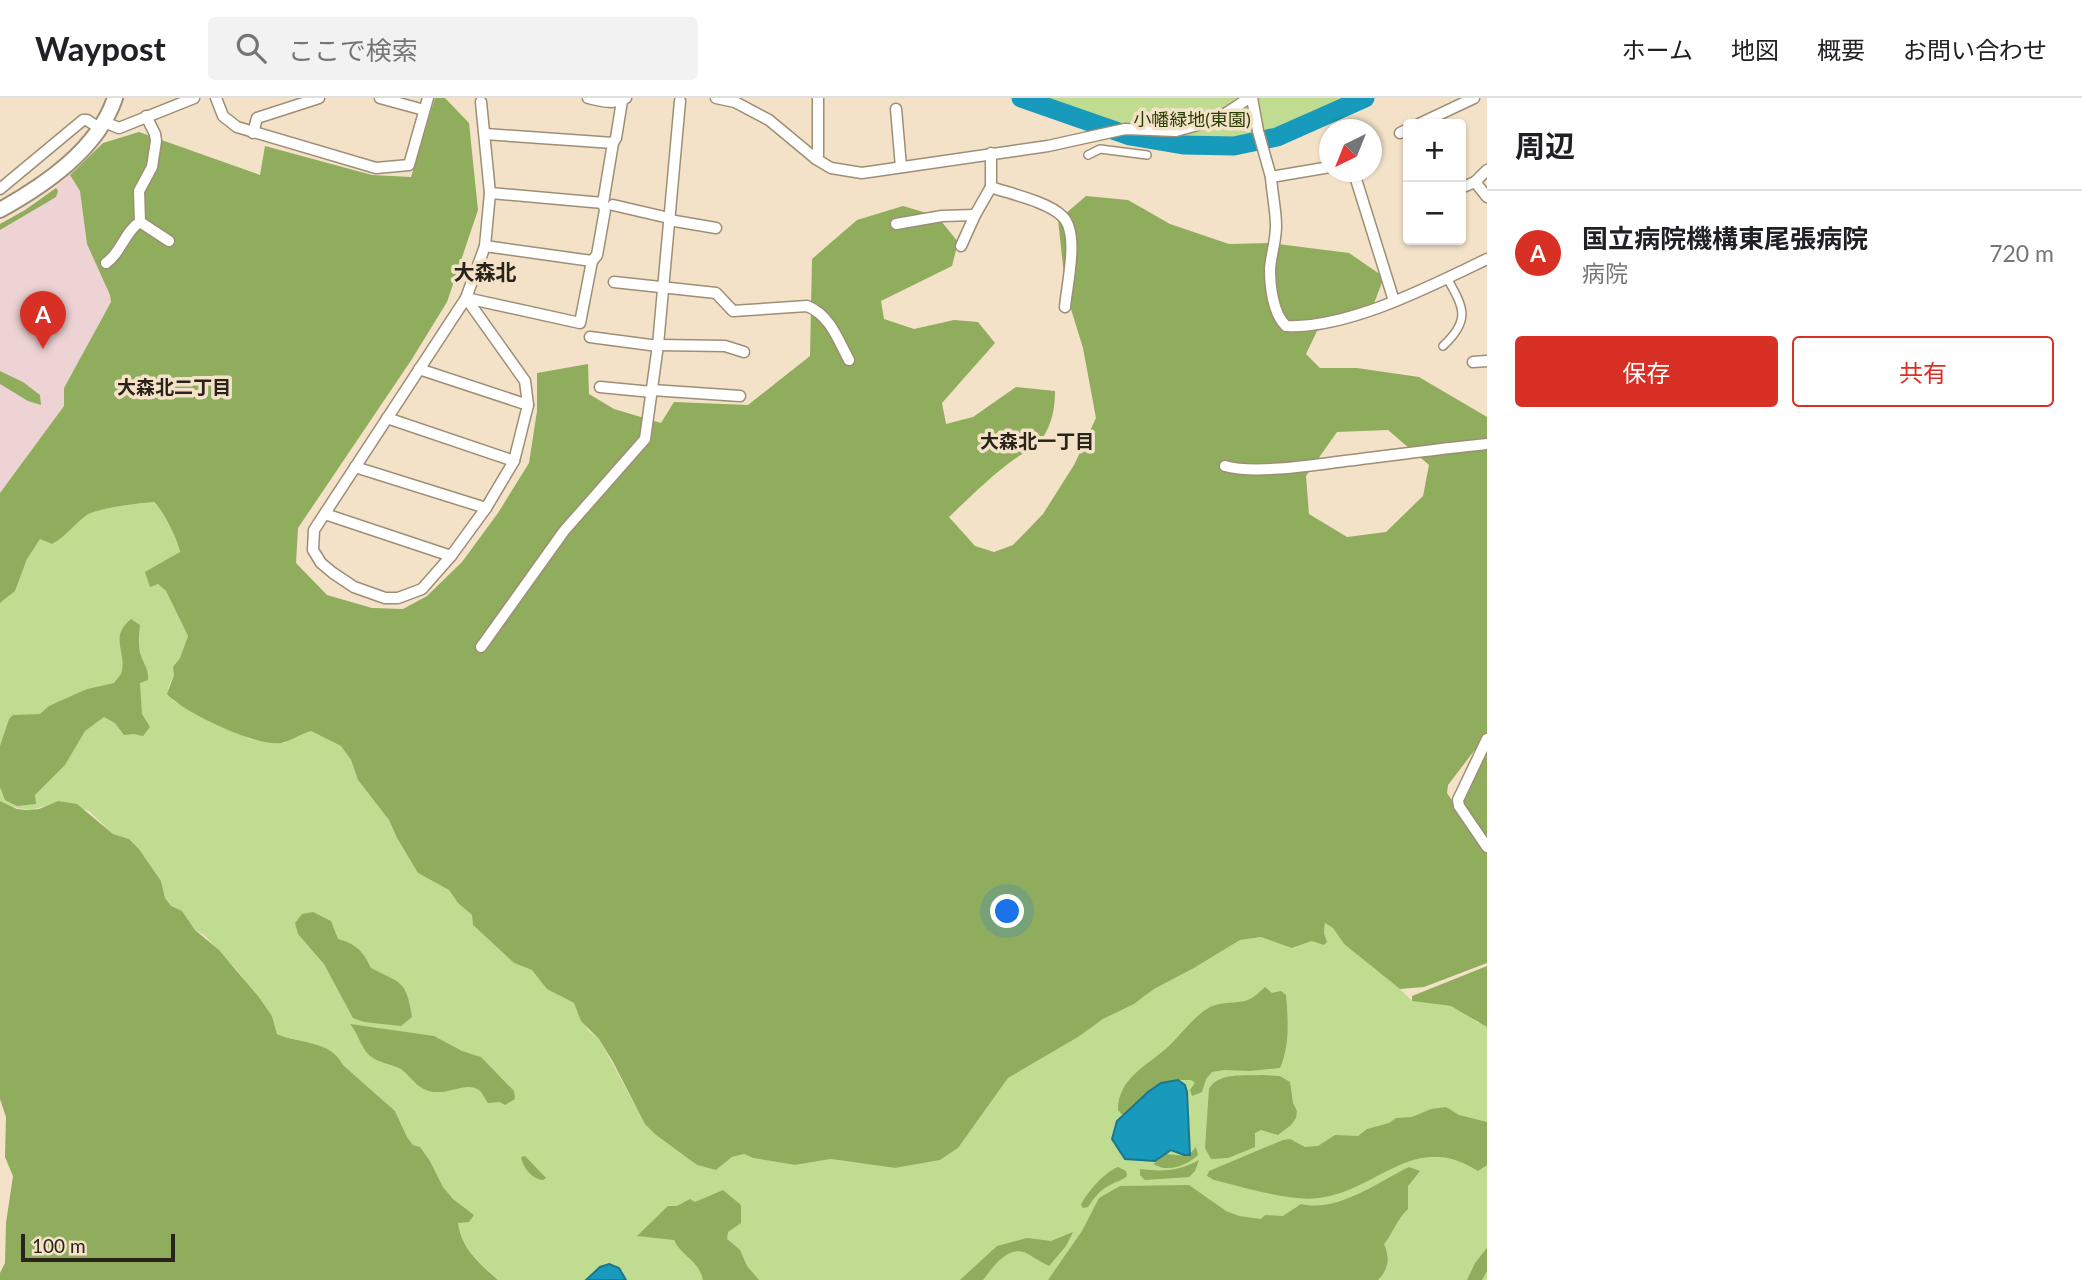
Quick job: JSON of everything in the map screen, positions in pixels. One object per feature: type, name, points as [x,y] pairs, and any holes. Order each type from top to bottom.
[{"type":"main road","points":[[0,210],[32,191],[62,168],[102,125],[115,98]]},
{"type":"street","points":[[0,189],[83,120],[120,128],[194,98]]},
{"type":"street","points":[[216,98],[223,116],[237,127],[376,168],[409,165],[428,98]]},
{"type":"street","points":[[253,133],[257,118],[319,98]]},
{"type":"street","points":[[380,98],[424,110]]},
{"type":"street","points":[[466,298],[580,323],[592,261],[597,256],[608,204],[613,143],[624,99],[607,102],[589,98]]},
{"type":"street","points":[[716,98],[735,102],[769,120],[831,168],[862,173],[1048,145],[1125,129],[1177,131],[1216,120],[1251,98],[1271,177],[1276,234],[1270,267],[1280,321],[1286,326],[1302,327],[1326,323],[1394,301],[1487,259]]},
{"type":"street","points":[[816,159],[818,98]]},
{"type":"street","points":[[1430,119],[1474,98]]},
{"type":"street","points":[[466,298],[525,381],[528,405],[514,461],[486,508],[451,556],[422,589],[398,598],[385,598],[354,587],[321,563],[313,550],[314,530],[466,298],[485,246],[490,193],[480,99]]},
{"type":"street","points":[[481,647],[564,531],[645,439],[658,345],[680,99]]},
{"type":"street","points":[[896,109],[901,167]]},
{"type":"street","points":[[140,222],[139,191],[152,167],[156,141],[146,116]]},
{"type":"street","points":[[485,134],[613,143]]},
{"type":"street","points":[[1088,155],[1100,149],[1147,155]]},
{"type":"street","points":[[961,246],[991,187],[991,153]]},
{"type":"street","points":[[1271,177],[1319,169]]},
{"type":"street","points":[[1466,186],[1475,182],[1487,170]]},
{"type":"street","points":[[1357,182],[1394,301]]},
{"type":"street","points":[[1475,182],[1487,197]]},
{"type":"street","points":[[991,187],[1053,209],[1068,223],[1072,243],[1065,307]]},
{"type":"street","points":[[490,193],[608,204],[716,228]]},
{"type":"street","points":[[896,225],[942,216],[975,215]]},
{"type":"street","points":[[140,222],[169,241]]},
{"type":"street","points":[[106,263],[140,222]]},
{"type":"street","points":[[485,246],[592,261]]},
{"type":"street","points":[[1443,346],[1460,326],[1463,310],[1447,278]]},
{"type":"street","points":[[614,282],[716,293],[733,311],[807,306],[815,309],[828,321],[849,360]]},
{"type":"street","points":[[590,337],[658,345],[725,346],[744,352]]},
{"type":"street","points":[[1473,362],[1487,361]]},
{"type":"street","points":[[419,369],[528,405]]},
{"type":"street","points":[[600,387],[740,396]]},
{"type":"street","points":[[387,418],[514,461]]},
{"type":"street","points":[[1225,466],[1293,468],[1487,444]]},
{"type":"street","points":[[355,467],[486,508]]},
{"type":"street","points":[[325,514],[451,556]]},
{"type":"street","points":[[1487,739],[1458,800],[1459,806],[1487,846]]},
{"type":"shaded area","points":[[70,175],[80,191],[87,244],[111,302],[64,388],[64,406],[0,493],[0,224],[42,199]]},
{"type":"green space","points":[[435,98],[445,98],[469,123],[478,210],[447,302],[412,359],[298,528],[296,563],[327,595],[372,608],[403,609],[427,596],[462,562],[498,513],[529,463],[537,411],[537,373],[588,364],[589,394],[614,409],[661,423],[674,402],[748,405],[810,356],[812,259],[857,220],[903,206],[937,216],[958,242],[952,266],[881,301],[884,319],[914,329],[954,320],[978,322],[995,343],[942,403],[946,424],[973,417],[1016,387],[1055,391],[1051,422],[1040,442],[981,486],[949,517],[975,546],[994,552],[1013,545],[1043,514],[1074,465],[1096,418],[1083,348],[1066,293],[1058,220],[1086,196],[1128,200],[1170,224],[1229,244],[1270,243],[1349,253],[1384,277],[1373,306],[1349,320],[1317,331],[1306,354],[1320,368],[1357,368],[1419,377],[1487,417],[1487,734],[1448,785],[1447,793],[1487,852],[1487,963],[1424,987],[1400,989],[1344,944],[1333,928],[1325,923],[1327,942],[1324,945],[1312,941],[1292,948],[1261,937],[1240,940],[1154,989],[1134,1004],[1103,1019],[1078,1037],[1008,1078],[958,1148],[940,1160],[895,1168],[831,1159],[795,1165],[744,1154],[732,1157],[716,1170],[697,1165],[645,1124],[613,1062],[599,1039],[581,1021],[574,1003],[547,989],[532,970],[514,963],[473,925],[472,915],[458,903],[449,890],[418,873],[389,820],[358,780],[351,760],[341,746],[311,731],[281,743],[255,740],[188,710],[167,694],[174,675],[173,667],[180,658],[188,636],[166,591],[158,584],[150,587],[145,572],[180,552],[170,526],[154,502],[92,512],[52,544],[40,539],[27,559],[15,591],[0,603],[0,493],[64,406],[64,388],[111,302],[87,244],[80,191],[70,175],[103,143],[139,132],[260,175],[265,146],[372,175],[411,177]],"holes":[[[1388,430],[1429,465],[1423,496],[1386,532],[1347,537],[1309,514],[1306,476],[1337,432]]]},
{"type":"green space","name":"小幡緑地(東園)","points":[[1020,98],[1364,98],[1247,143],[1183,142],[1098,129]]},
{"type":"green space","points":[[56,188],[56,197],[0,230],[0,224]]},
{"type":"green space","points":[[0,371],[23,382],[40,395],[41,405],[28,401],[0,384]]},
{"type":"green space","points":[[153,502],[170,526],[180,553],[158,584],[166,591],[188,636],[180,658],[173,667],[174,675],[168,688],[173,701],[250,739],[285,743],[296,735],[311,731],[341,746],[351,760],[358,780],[389,820],[418,873],[449,890],[458,903],[472,915],[473,925],[514,963],[532,970],[560,996],[574,1003],[588,1030],[599,1039],[636,1107],[656,1135],[697,1165],[716,1170],[732,1157],[744,1154],[795,1165],[831,1159],[895,1168],[940,1160],[958,1148],[1008,1078],[1078,1037],[1103,1019],[1134,1004],[1154,989],[1240,940],[1261,937],[1293,948],[1312,941],[1327,942],[1325,922],[1333,928],[1344,944],[1412,1001],[1451,1006],[1478,1023],[1487,1022],[1487,1280],[498,1280],[473,1254],[459,1232],[457,1223],[474,1215],[453,1199],[443,1187],[420,1147],[413,1145],[407,1137],[395,1111],[331,1051],[277,1034],[272,1016],[237,970],[204,935],[195,930],[182,911],[171,907],[165,898],[161,881],[129,839],[113,834],[89,811],[58,801],[29,809],[0,801],[0,603],[15,591],[27,559],[40,539],[52,544],[92,512]]},
{"type":"green space","points":[[131,619],[140,625],[139,649],[148,676],[148,680],[140,683],[142,714],[150,727],[143,736],[124,735],[115,723],[104,717],[85,731],[65,765],[35,795],[36,804],[17,806],[5,800],[0,787],[0,746],[9,719],[13,715],[40,714],[49,706],[87,689],[114,683],[121,674],[121,633]]},
{"type":"green space","points":[[1487,744],[1487,842],[1462,806],[1461,800]]},
{"type":"green space","points":[[0,801],[26,810],[39,809],[58,801],[77,804],[113,834],[129,839],[161,881],[165,898],[171,906],[182,911],[195,930],[219,950],[258,996],[272,1016],[277,1034],[331,1051],[395,1111],[407,1137],[413,1145],[420,1147],[443,1187],[453,1199],[474,1215],[469,1222],[458,1223],[460,1232],[472,1255],[498,1280],[0,1280],[5,1263],[6,1223],[13,1176],[5,1157],[6,1117],[0,1099]]},
{"type":"green space","points":[[313,912],[331,921],[338,939],[358,949],[371,968],[390,977],[405,989],[412,1017],[401,1026],[364,1022],[353,1018],[324,964],[298,934],[295,923],[302,914]]},
{"type":"green space","points":[[1487,966],[1487,1027],[1451,1006],[1412,1001],[1412,996]]},
{"type":"green space","points":[[1265,987],[1272,993],[1281,991],[1286,995],[1287,1041],[1280,1068],[1212,1072],[1206,1079],[1202,1092],[1192,1096],[1190,1090],[1195,1083],[1191,1080],[1178,1080],[1148,1092],[1123,1116],[1118,1110],[1119,1099],[1129,1080],[1170,1045],[1189,1024],[1210,1007],[1248,1000]]},
{"type":"green space","points":[[350,1024],[434,1036],[462,1051],[481,1057],[514,1091],[515,1099],[505,1105],[500,1102],[488,1103],[474,1087],[440,1092],[426,1090],[401,1069],[370,1056]]},
{"type":"green space","points":[[1280,1076],[1290,1082],[1297,1111],[1296,1118],[1278,1135],[1261,1130],[1255,1133],[1255,1147],[1228,1158],[1211,1159],[1205,1148],[1209,1089],[1225,1077]]},
{"type":"green space","points":[[1446,1107],[1459,1115],[1487,1122],[1487,1165],[1478,1171],[1455,1160],[1435,1157],[1416,1159],[1341,1193],[1307,1199],[1266,1193],[1207,1176],[1209,1171],[1283,1140],[1290,1139],[1305,1147],[1318,1146],[1335,1135],[1358,1136],[1367,1129],[1389,1123],[1396,1118],[1412,1117],[1431,1109]]},
{"type":"green space","points":[[1196,1147],[1198,1155],[1182,1165],[1165,1168],[1153,1164],[1166,1154],[1188,1156]]},
{"type":"green space","points":[[525,1156],[546,1178],[535,1178],[529,1172],[521,1157]]},
{"type":"green space","points":[[1199,1160],[1195,1171],[1189,1177],[1145,1180],[1140,1175],[1140,1169],[1171,1170]]},
{"type":"green space","points":[[1118,1167],[1126,1171],[1127,1176],[1103,1189],[1088,1207],[1083,1208],[1081,1205],[1092,1189]]},
{"type":"green space","points":[[1409,1167],[1420,1171],[1408,1186],[1408,1209],[1384,1244],[1387,1263],[1378,1280],[1048,1280],[1082,1231],[1099,1198],[1120,1186],[1189,1185],[1226,1211],[1261,1219],[1265,1215],[1283,1216],[1301,1204],[1315,1206],[1343,1200]]},
{"type":"green space","points":[[723,1190],[741,1205],[741,1223],[728,1232],[727,1239],[740,1250],[747,1266],[759,1280],[703,1280],[698,1268],[674,1240],[637,1236],[668,1206],[677,1206],[690,1199],[695,1202]]},
{"type":"green space","points":[[1073,1232],[1066,1246],[1049,1266],[1017,1251],[1000,1260],[983,1280],[960,1280],[997,1246],[1027,1238],[1051,1241]]},
{"type":"green space","points":[[1487,1248],[1487,1271],[1482,1280],[1467,1280],[1475,1263]]},
{"type":"water","points":[[1178,1080],[1185,1085],[1187,1092],[1190,1155],[1171,1150],[1155,1161],[1125,1159],[1112,1139],[1117,1121],[1161,1083]]},
{"type":"water","points":[[609,1264],[619,1268],[626,1280],[586,1280],[600,1267]]},
{"type":"waterway","points":[[1021,98],[1130,136],[1183,145],[1234,146],[1277,137],[1365,98]]},
{"type":"place","name":"国立病院機構東尾張病院","points":[[43,349]]},
{"type":"district","name":"大森北","points":[[485,273]]},
{"type":"district","name":"大森北二丁目","points":[[174,387]]},
{"type":"district","name":"大森北一丁目","points":[[1037,441]]}]
